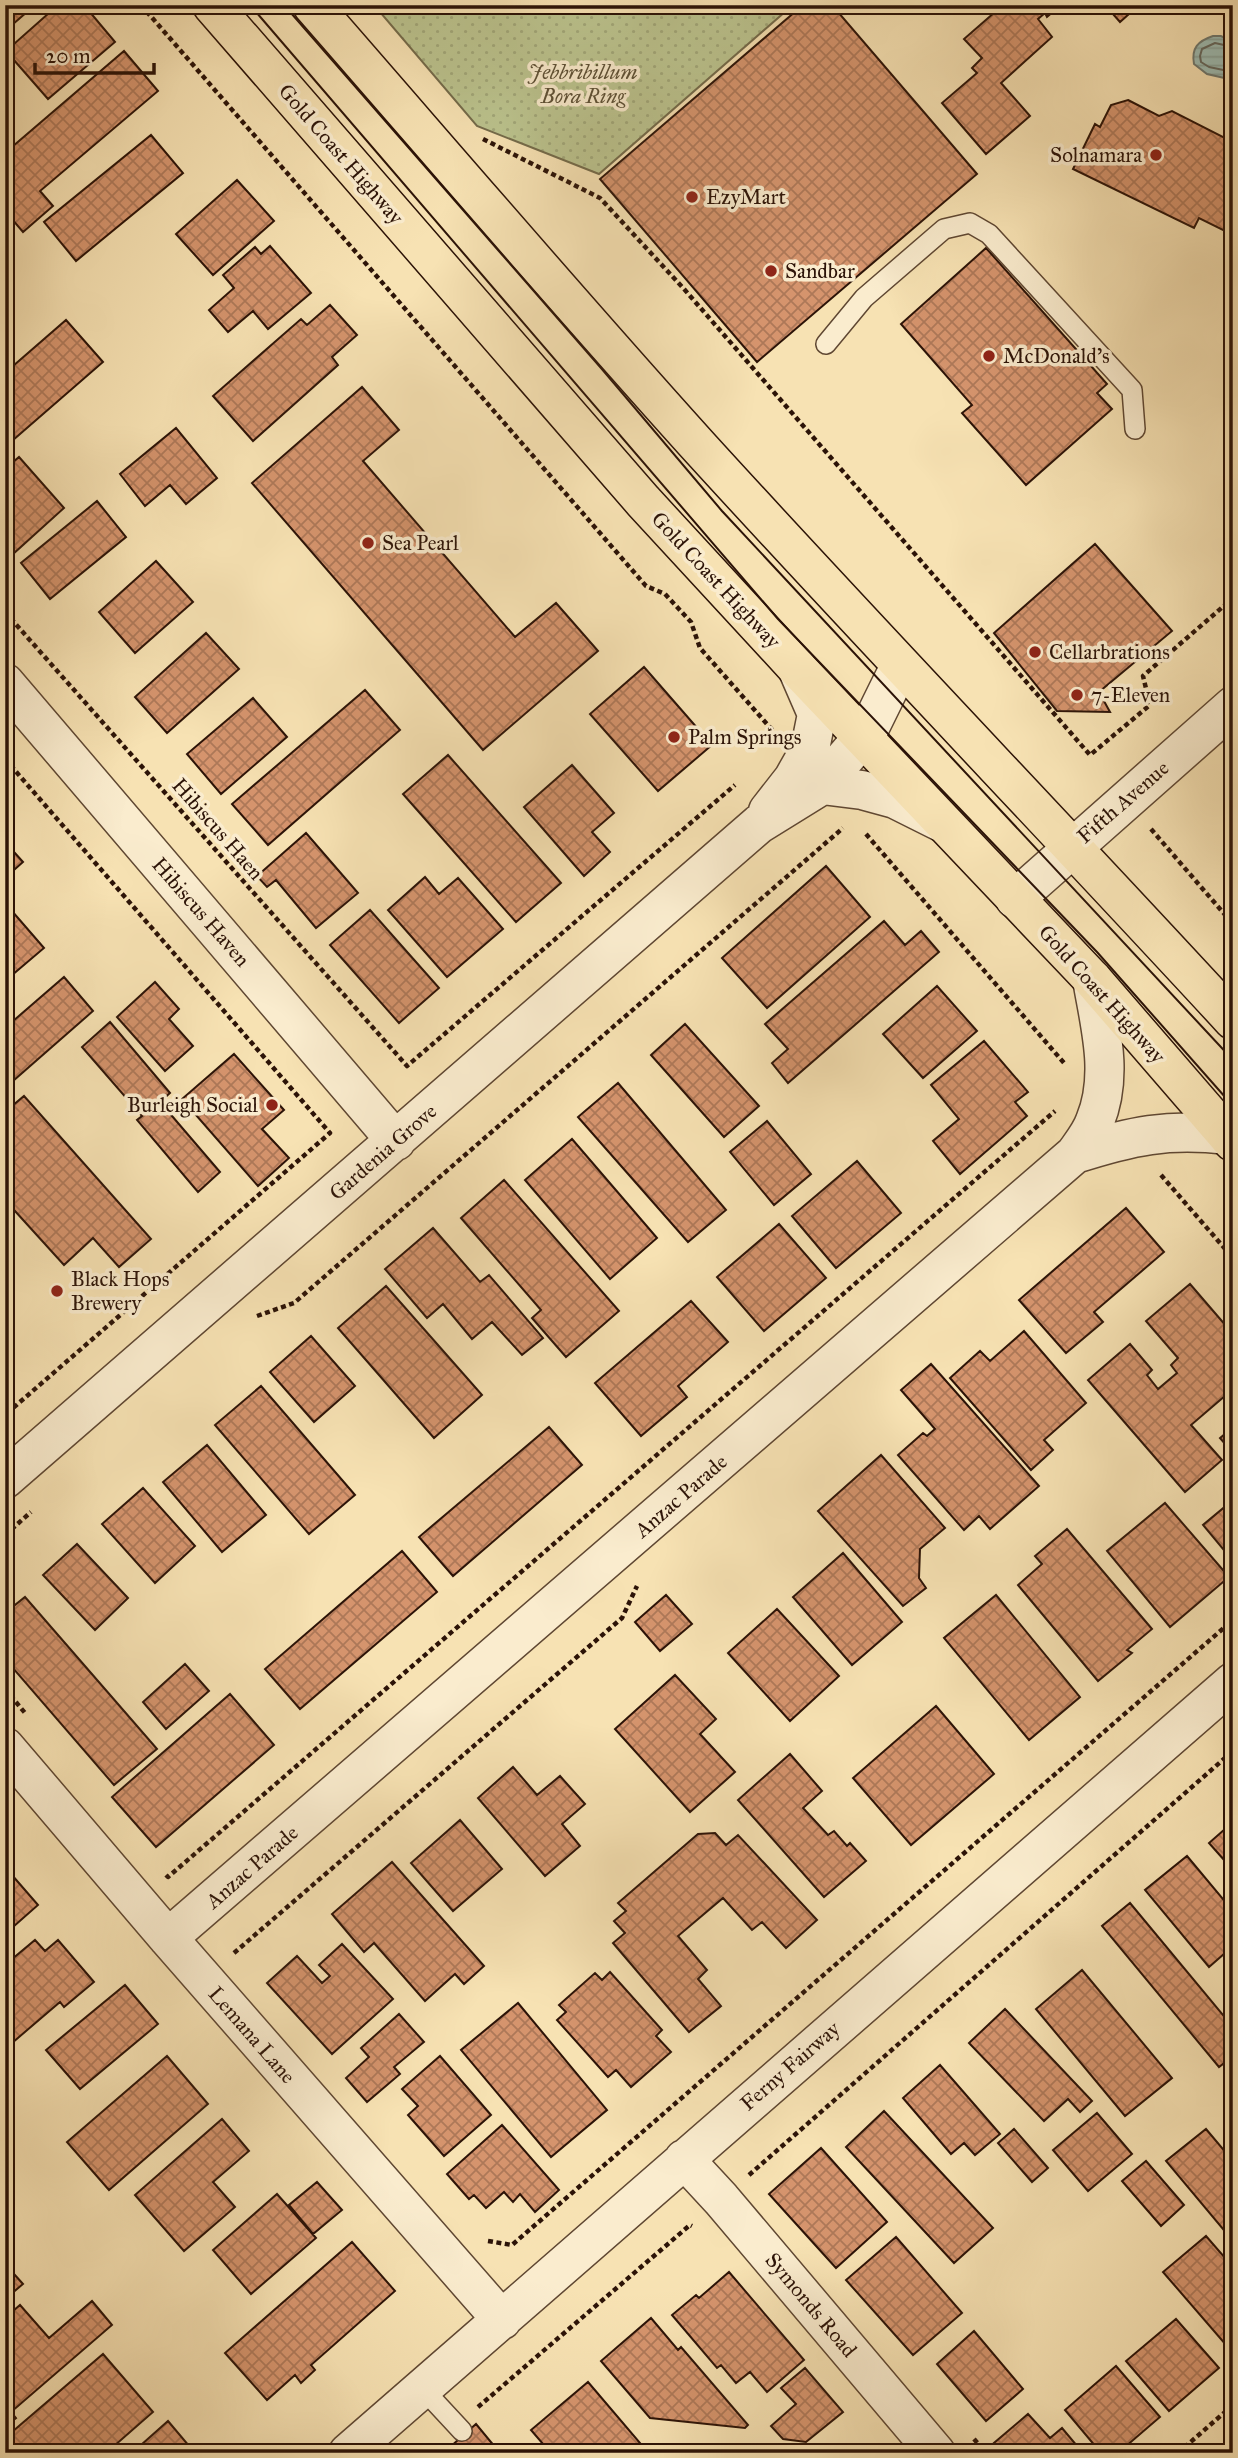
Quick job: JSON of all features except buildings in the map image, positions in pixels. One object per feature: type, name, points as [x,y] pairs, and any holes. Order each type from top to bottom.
[{"type":"highway","name":"Gold Coast Highway","points":[[212,5],[643,501],[1092,979],[1230,1139]]},
{"type":"highway","points":[[312,5],[652,395],[900,666],[1073,846],[1233,1020]]},
{"type":"street","name":"Gardenia Grove","points":[[5,1479],[759,824],[822,785],[868,731],[900,666]]},
{"type":"street","name":"Gardenia Grove","points":[[759,824],[793,779],[810,749],[817,714],[797,668]]},
{"type":"street","name":"Hibiscus Haven","points":[[5,684],[396,1141]]},
{"type":"street","name":"Fifth Avenue","points":[[1015,899],[1233,706]]},
{"type":"street","points":[[822,785],[862,790],[895,799],[945,825]]},
{"type":"street","points":[[1075,1154],[1095,1122],[1104,1090],[1105,1050],[1092,979]]},
{"type":"street","name":"Anzac Parade","points":[[168,1938],[1075,1154],[1153,1133],[1192,1131],[1230,1139]]},
{"type":"street","name":"Ferny Fairway","points":[[348,2453],[1233,1682]]},
{"type":"street","name":"Lemana Lane","points":[[5,1747],[502,2320]]},
{"type":"street","name":"Symonds Road","points":[[684,2159],[730,2209],[936,2453]]},
{"type":"lane","points":[[826,344],[864,298],[944,229],[970,223],[989,234],[1132,390],[1135,429]]},
{"type":"lane","points":[[422,2389],[460,2428]]},
{"type":"path","points":[[141,5],[646,586],[665,594],[691,622],[700,648],[775,733]]},
{"type":"path","points":[[478,136],[600,198],[684,289],[1090,755],[1150,705],[1143,676],[1233,598]]},
{"type":"path","name":"Hibiscus Haen","points":[[5,612],[407,1066],[742,779]]},
{"type":"path","points":[[5,758],[330,1133],[5,1415]]},
{"type":"path","points":[[247,1324],[258,1315],[294,1303],[853,819]]},
{"type":"path","points":[[1151,828],[1233,924]]},
{"type":"path","points":[[862,830],[1066,1065]]},
{"type":"path","points":[[159,1867],[168,1877],[1062,1104]]},
{"type":"path","points":[[1157,1170],[1233,1258]]},
{"type":"path","points":[[5,1535],[37,1507]]},
{"type":"path","points":[[242,1964],[233,1954],[622,1618],[642,1575]]},
{"type":"path","points":[[482,2240],[512,2245],[1233,1620]]},
{"type":"path","points":[[5,1689],[32,1721]]},
{"type":"path","points":[[749,2175],[1233,1751]]},
{"type":"path","points":[[460,2428],[690,2225],[695,2228]]},
{"type":"path","points":[[1178,2453],[1233,2405]]},
{"type":"green space","name":"Jebbribillum Bora Ring","points":[[374,5],[782,5],[786,11],[599,174],[477,126]]},
{"type":"water","points":[[1213,36],[1221,36],[1233,42],[1233,80],[1207,74],[1194,64],[1197,46]]},
{"type":"tram line","points":[[250,5],[778,619],[1097,952],[1233,1106]]},
{"type":"tram line","points":[[284,5],[601,368],[722,511],[1233,1060]]},
{"type":"place","name":"Solnamara","points":[[1156,155]]},
{"type":"place","name":"EzyMart","points":[[692,197]]},
{"type":"place","name":"Sandbar","points":[[771,271]]},
{"type":"place","name":"McDonald's","points":[[989,356]]},
{"type":"place","name":"Sea Pearl","points":[[368,543]]},
{"type":"place","name":"Cellarbrations","points":[[1035,652]]},
{"type":"place","name":"7-Eleven","points":[[1077,695]]},
{"type":"place","name":"Palm Springs","points":[[674,737]]},
{"type":"place","name":"Burleigh Social","points":[[272,1105]]},
{"type":"place","name":"Black Hops Brewery","points":[[57,1291]]}]
